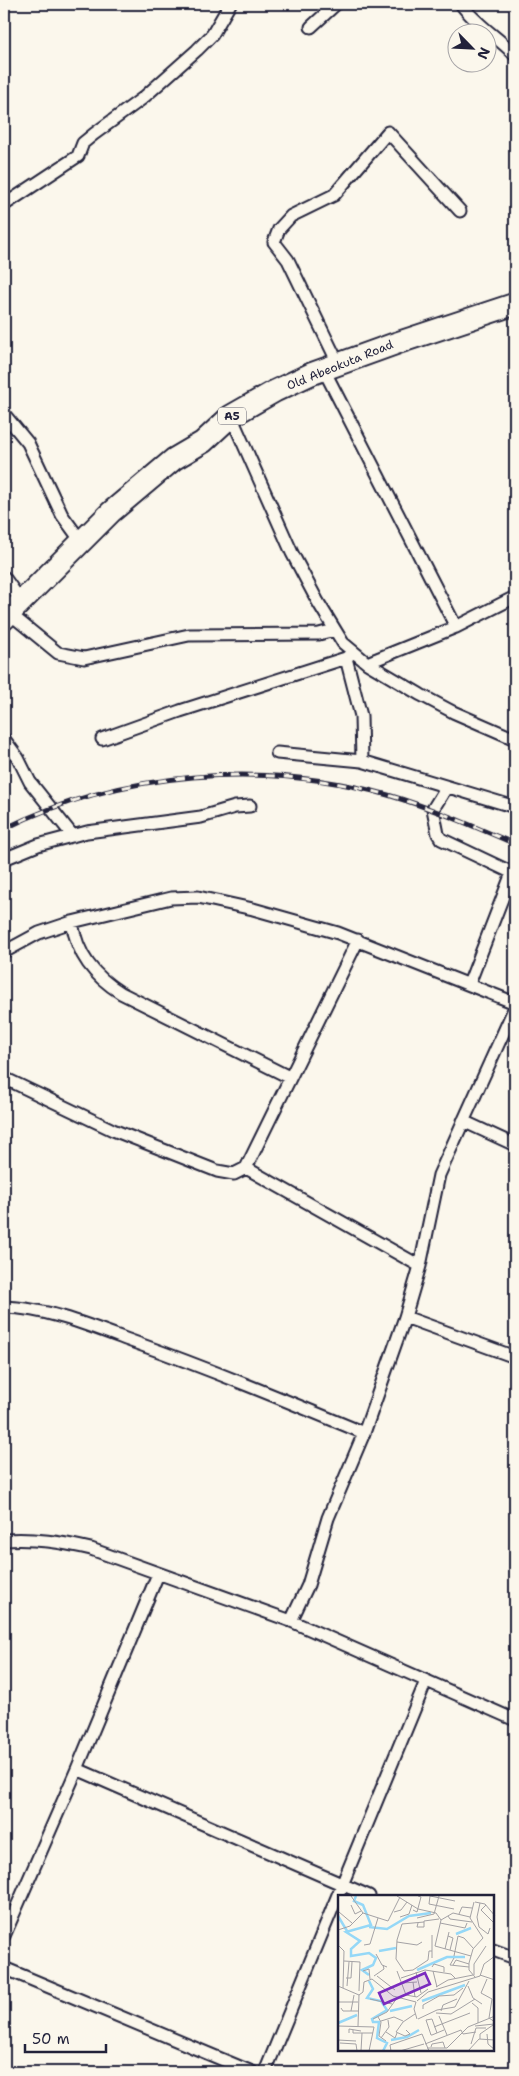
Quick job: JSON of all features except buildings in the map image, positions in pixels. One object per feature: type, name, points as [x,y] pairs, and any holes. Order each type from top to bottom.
[{"type":"highway","name":"Old Abeokuta Road","points":[[11,611],[81,541],[164,467],[203,442],[231,416],[275,391],[332,367],[397,343],[515,304]]},
{"type":"street","points":[[4,205],[78,156],[83,143],[165,80],[212,35],[230,4]]},
{"type":"street","points":[[310,27],[336,4]]},
{"type":"street","points":[[461,4],[472,19],[504,43],[515,55]]},
{"type":"street","points":[[456,627],[332,367],[288,260],[274,242],[279,229],[291,216],[334,195],[388,132],[460,211]]},
{"type":"street","points":[[4,414],[28,443],[62,515],[81,541]]},
{"type":"street","points":[[231,416],[292,553],[334,630],[350,655],[361,716],[362,761]]},
{"type":"street","points":[[4,578],[11,611],[58,652],[84,658],[189,635],[318,634],[334,630]]},
{"type":"street","points":[[367,663],[456,627],[515,597]]},
{"type":"street","points":[[102,739],[180,710],[350,655],[453,712],[515,739]]},
{"type":"street","points":[[4,740],[18,758],[30,782],[73,836]]},
{"type":"street","points":[[277,753],[362,761],[446,788],[515,807]]},
{"type":"street","points":[[446,788],[433,809],[438,834],[441,839],[514,874],[469,984]]},
{"type":"street","points":[[4,859],[38,845],[73,836],[146,823],[201,817],[235,807],[250,806]]},
{"type":"street","points":[[4,952],[39,933],[72,922],[171,898],[198,897],[253,909],[358,940],[515,1003]]},
{"type":"street","points":[[72,922],[79,950],[104,982],[121,993],[289,1077]]},
{"type":"street","points":[[4,1078],[113,1130],[216,1171],[234,1174],[246,1168],[289,1077],[358,940]]},
{"type":"street","points":[[291,1621],[308,1585],[328,1518],[364,1433],[405,1317],[420,1266],[439,1175],[515,1007]]},
{"type":"street","points":[[463,1122],[515,1145]]},
{"type":"street","points":[[246,1168],[420,1266]]},
{"type":"street","points":[[4,1308],[35,1310],[91,1326],[265,1392],[364,1433]]},
{"type":"street","points":[[405,1317],[515,1357]]},
{"type":"street","points":[[4,1540],[32,1538],[58,1541],[91,1549],[291,1621],[515,1720]]},
{"type":"street","points":[[4,1936],[77,1769],[158,1574]]},
{"type":"street","points":[[339,1895],[426,1681]]},
{"type":"street","points":[[77,1769],[367,1895]]},
{"type":"street","points":[[265,2072],[338,1897]]},
{"type":"street","points":[[494,1950],[515,1958]]},
{"type":"street","points":[[4,1968],[252,2072]]},
{"type":"railway","points":[[4,829],[49,809],[95,794],[193,777],[242,775],[292,777],[340,784],[388,795],[436,811],[515,844]]}]
